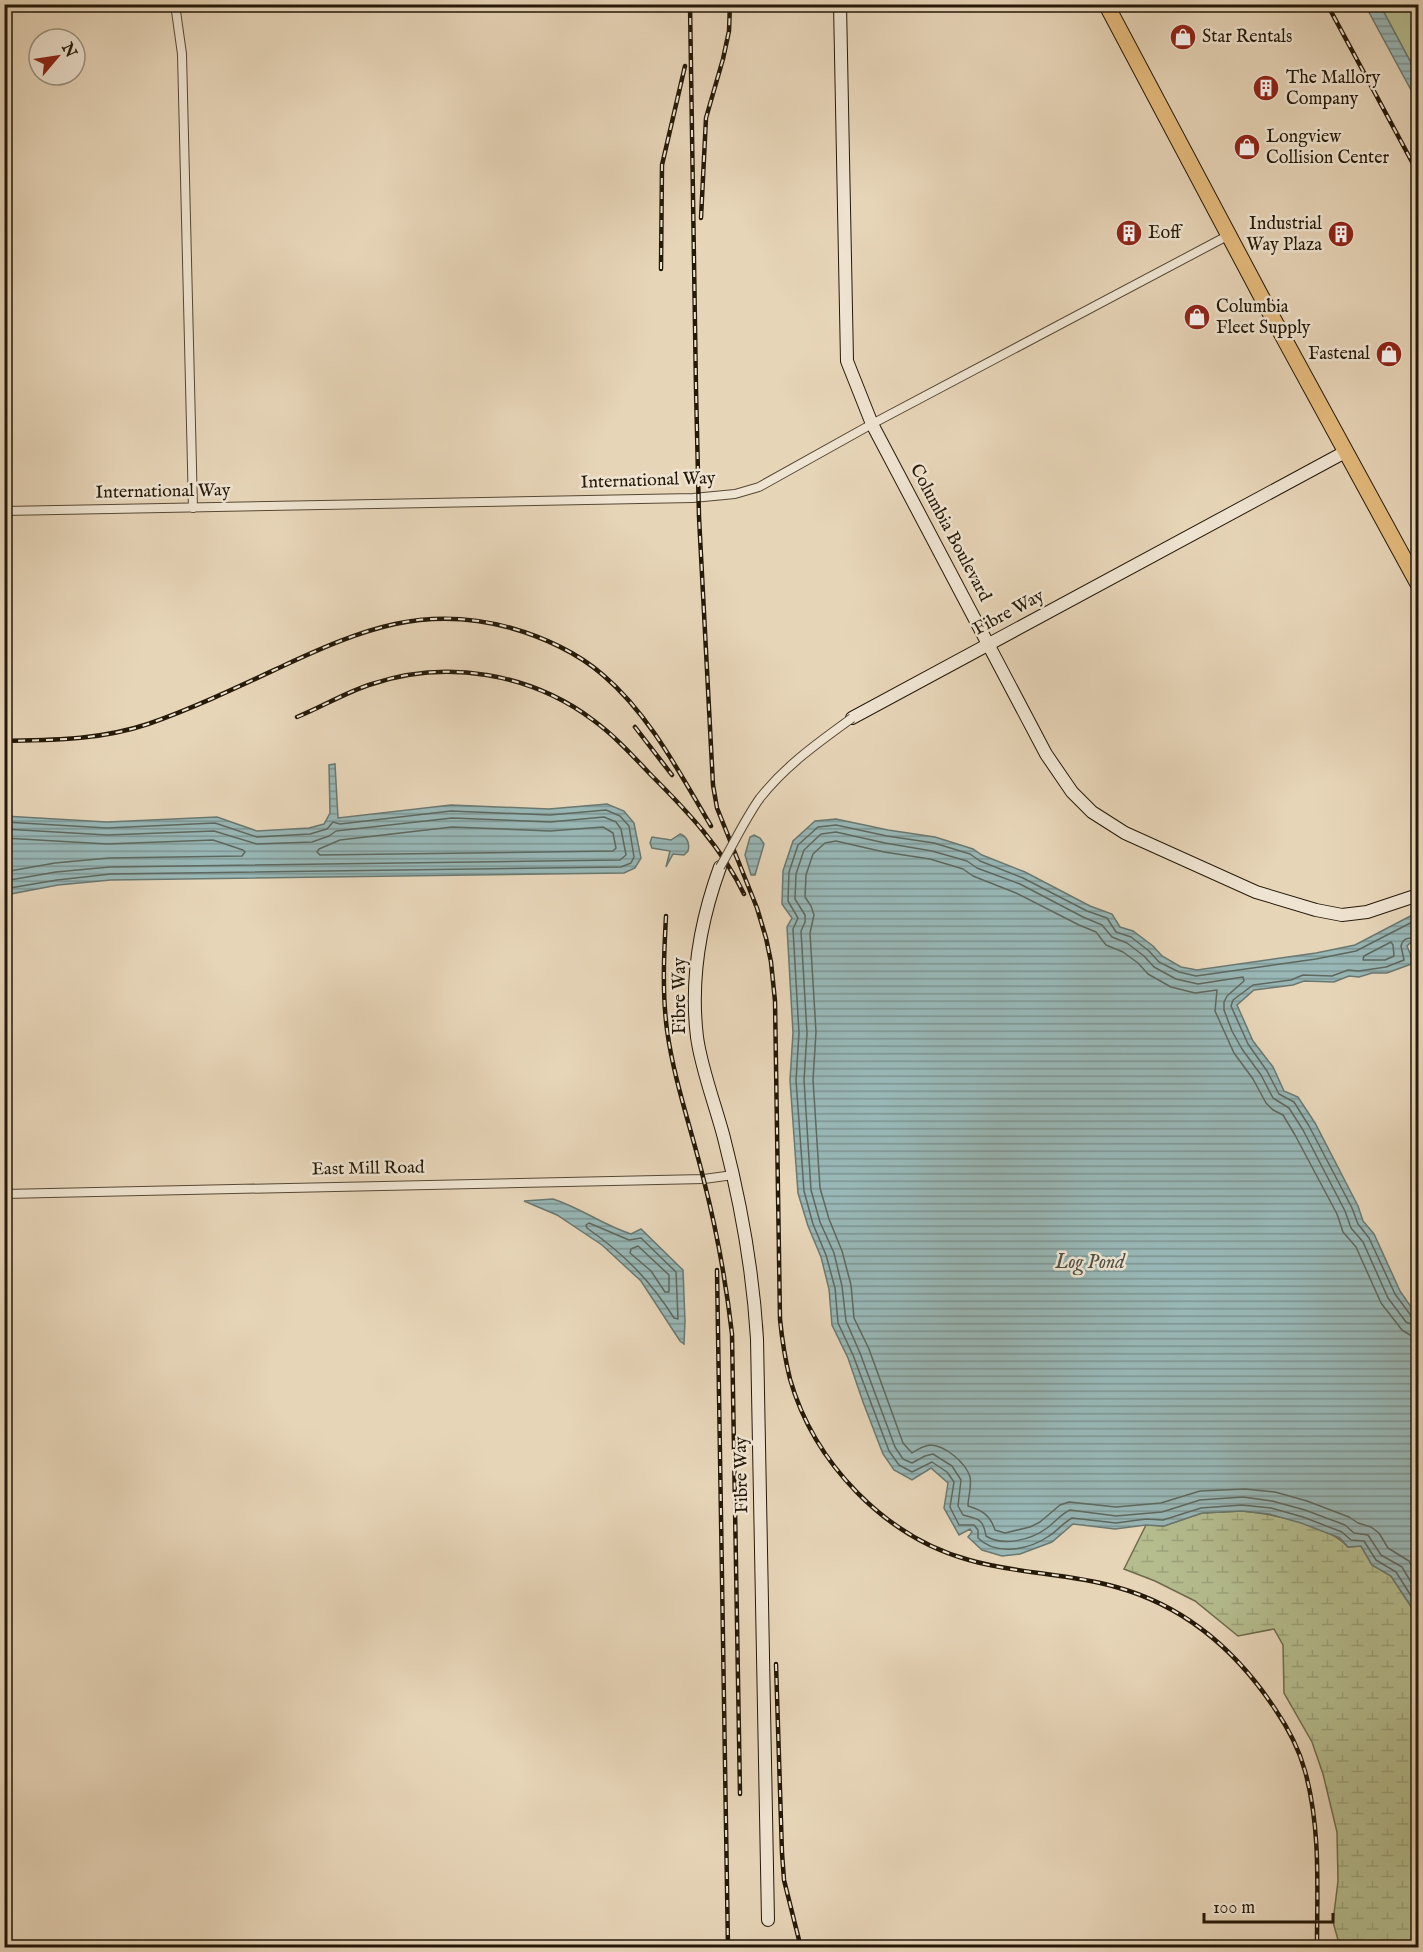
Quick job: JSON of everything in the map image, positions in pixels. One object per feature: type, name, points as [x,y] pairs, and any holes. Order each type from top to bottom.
[{"type":"highway","points":[[1106,4],[1345,452],[1419,584]]},
{"type":"street","points":[[175,4],[182,54],[193,508]]},
{"type":"street","name":"Columbia Boulevard","points":[[840,4],[847,361],[872,424],[1046,754],[1072,792],[1092,812],[1125,833],[1256,892],[1316,910],[1342,915],[1359,913],[1419,896]]},
{"type":"street","name":"International Way","points":[[4,511],[693,498],[735,494],[759,487],[872,424],[1229,235]]},
{"type":"street","name":"Fibre Way","points":[[768,1920],[757,1339],[754,1290],[732,1175],[698,1038],[695,989],[699,943],[709,898],[720,867],[759,800],[778,777],[811,747],[852,718],[1345,452]]},
{"type":"street","name":"East Mill Road","points":[[4,1194],[704,1179],[732,1175]]},
{"type":"green space","points":[[1380,5],[1418,5],[1418,76]]},
{"type":"green space","points":[[1242,1511],[1313,1526],[1339,1539],[1348,1547],[1361,1546],[1372,1565],[1391,1576],[1418,1617],[1418,1947],[1340,1947],[1333,1922],[1338,1881],[1337,1832],[1323,1774],[1312,1742],[1284,1693],[1283,1645],[1274,1629],[1238,1636],[1195,1601],[1124,1569],[1146,1525],[1164,1526],[1202,1513]]},
{"type":"water","points":[[1365,5],[1380,5],[1418,76],[1418,103]]},
{"type":"water","points":[[335,764],[338,818],[451,805],[549,809],[607,804],[624,811],[634,823],[641,858],[635,868],[624,873],[111,880],[58,885],[5,895],[5,816],[107,822],[217,817],[257,831],[309,828],[324,824],[330,813],[329,765]]},
{"type":"water","name":"Log Pond","points":[[836,819],[935,837],[973,849],[982,855],[1025,872],[1090,906],[1112,914],[1120,927],[1133,931],[1162,956],[1181,967],[1197,970],[1316,953],[1355,945],[1418,912],[1418,946],[1410,943],[1407,946],[1414,963],[1387,973],[1349,976],[1334,982],[1304,981],[1293,985],[1254,990],[1237,1005],[1253,1041],[1273,1067],[1284,1091],[1298,1097],[1315,1123],[1358,1206],[1363,1221],[1374,1234],[1400,1291],[1418,1317],[1418,1617],[1391,1576],[1372,1565],[1361,1546],[1348,1547],[1340,1538],[1269,1514],[1242,1511],[1202,1513],[1164,1526],[1146,1525],[1115,1529],[1073,1524],[1052,1542],[1020,1554],[1002,1556],[982,1550],[968,1537],[972,1532],[970,1529],[959,1535],[944,1508],[948,1483],[931,1468],[912,1480],[894,1470],[883,1454],[848,1358],[832,1325],[829,1289],[821,1257],[798,1193],[790,1080],[793,1033],[787,927],[792,918],[782,904],[783,871],[793,841],[815,821]]},
{"type":"water","points":[[680,834],[687,841],[688,851],[684,855],[673,854],[666,867],[670,851],[652,848],[650,843],[652,837],[671,840]]},
{"type":"water","points":[[754,835],[764,844],[755,875],[751,875],[745,855],[750,837]]},
{"type":"water","points":[[553,1199],[631,1234],[641,1229],[683,1270],[684,1344],[641,1281],[602,1245],[557,1215],[524,1201]]},
{"type":"railway","points":[[690,4],[699,517],[713,785],[717,808],[757,908],[771,962],[775,1001],[780,1319],[790,1379],[801,1410],[816,1439],[835,1467],[882,1515],[909,1534],[938,1549],[987,1565],[1098,1582],[1141,1595],[1186,1618],[1226,1649],[1275,1709],[1296,1747],[1305,1771],[1316,1837],[1317,1948]]},
{"type":"railway","points":[[701,218],[706,118],[729,31],[730,4]]},
{"type":"railway","points":[[1327,4],[1418,173]]},
{"type":"railway","points":[[661,269],[662,165],[685,66]]},
{"type":"railway","points":[[4,741],[77,738],[130,729],[182,711],[314,652],[368,631],[422,620],[480,621],[511,628],[548,641],[583,660],[603,675],[620,691],[650,727],[711,826]]},
{"type":"railway","points":[[297,717],[372,684],[400,676],[429,672],[487,675],[515,681],[542,691],[593,720],[624,746],[703,831],[725,861],[744,894]]},
{"type":"railway","points":[[635,727],[672,775]]},
{"type":"railway","points":[[666,916],[664,987],[667,1030],[679,1087],[713,1219],[732,1334],[740,1794]]},
{"type":"railway","points":[[717,1270],[728,1948]]},
{"type":"railway","points":[[776,1664],[784,1880],[801,1948]]},
{"type":"place","name":"Star Rentals","points":[[1183,37]]},
{"type":"place","name":"The Mallory Company","points":[[1266,88]]},
{"type":"place","name":"Longview Collision Center","points":[[1247,147]]},
{"type":"place","name":"Eoff","points":[[1129,233]]},
{"type":"place","name":"Industrial Way Plaza","points":[[1341,234]]},
{"type":"place","name":"Columbia Fleet Supply","points":[[1197,317]]},
{"type":"place","name":"Fastenal","points":[[1389,354]]}]
